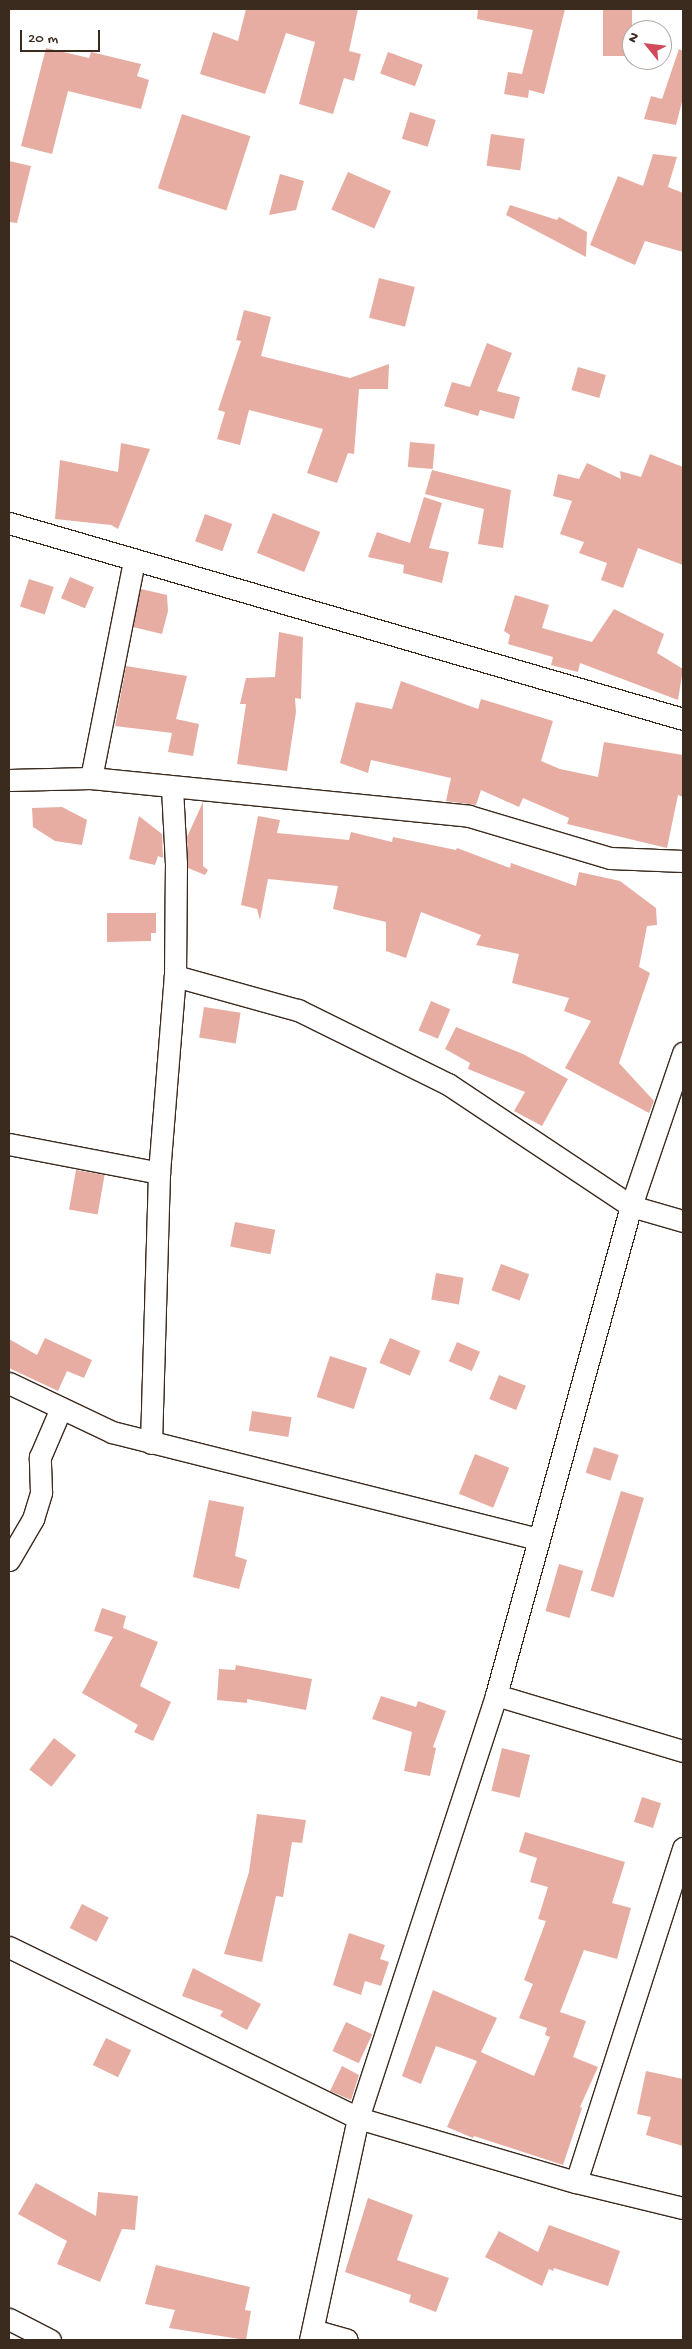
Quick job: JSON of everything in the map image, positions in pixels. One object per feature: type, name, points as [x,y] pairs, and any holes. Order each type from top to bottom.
[{"type":"street","points":[[9,523],[683,719]]},
{"type":"street","points":[[91,778],[134,560]]},
{"type":"street","points":[[9,780],[91,778],[172,788],[469,816],[610,858],[683,862]]},
{"type":"street","points":[[151,1442],[159,1173],[175,976],[176,864],[172,788]]},
{"type":"street","points":[[175,976],[298,1010],[448,1084],[631,1206],[683,1221]]},
{"type":"street","points":[[347,2340],[311,2335],[358,2118],[496,1695],[631,1206],[683,1053]]},
{"type":"street","points":[[9,1144],[159,1173]]},
{"type":"street","points":[[9,1383],[112,1432],[539,1539]]},
{"type":"street","points":[[9,1560],[32,1519],[41,1492],[40,1457],[61,1408]]},
{"type":"street","points":[[496,1695],[683,1751]]},
{"type":"street","points":[[576,2182],[683,1848]]},
{"type":"street","points":[[9,1947],[358,2118],[576,2182],[683,2208]]},
{"type":"street","points":[[9,2318],[50,2340]]},
{"type":"building","points":[[246,9],[358,9],[349,51],[361,54],[354,81],[344,78],[333,114],[299,104],[315,42],[286,33],[265,94],[200,74],[213,32],[238,41]]},
{"type":"building","points":[[478,9],[565,9],[544,94],[529,90],[528,98],[504,94],[508,72],[522,74],[533,30],[477,19]]},
{"type":"building","points":[[603,9],[632,9],[632,20],[622,20],[622,56],[603,56]]},
{"type":"building","points":[[46,48],[89,58],[91,52],[141,64],[137,76],[149,80],[141,109],[68,91],[52,154],[21,146]]},
{"type":"building","points":[[679,49],[683,51],[683,98],[676,125],[644,119],[651,96],[662,99]]},
{"type":"building","points":[[388,52],[423,65],[415,86],[380,74]]},
{"type":"building","points":[[410,112],[436,120],[428,147],[402,139]]},
{"type":"building","points":[[182,114],[250,136],[226,210],[158,188]]},
{"type":"building","points":[[491,134],[525,139],[520,170],[487,166]]},
{"type":"building","points":[[653,154],[677,157],[668,187],[683,193],[683,252],[645,241],[635,265],[590,245],[618,176],[643,186]]},
{"type":"building","points":[[9,161],[31,166],[17,223],[9,222]]},
{"type":"building","points":[[348,172],[391,191],[374,229],[331,209]]},
{"type":"building","points":[[280,174],[304,181],[296,210],[269,215]]},
{"type":"building","points":[[510,205],[557,220],[559,217],[587,232],[586,257],[506,215]]},
{"type":"building","points":[[379,278],[415,287],[405,327],[369,318]]},
{"type":"building","points":[[244,310],[271,317],[261,356],[350,378],[389,364],[388,389],[359,389],[354,454],[348,453],[337,483],[307,473],[323,429],[249,410],[240,445],[217,439],[225,412],[218,410],[241,341],[236,340]]},
{"type":"building","points":[[487,343],[512,353],[497,391],[520,397],[514,419],[480,410],[478,416],[444,406],[452,382],[470,387]]},
{"type":"building","points":[[578,367],[606,375],[599,398],[571,390]]},
{"type":"building","points":[[410,442],[435,444],[433,469],[408,467]]},
{"type":"building","points":[[121,443],[150,449],[118,529],[111,525],[55,519],[60,460],[118,472]]},
{"type":"building","points":[[650,454],[683,467],[683,565],[638,548],[623,588],[601,580],[607,563],[579,553],[584,542],[560,534],[572,501],[553,496],[558,474],[579,479],[587,463],[621,479],[620,471],[641,477]]},
{"type":"building","points":[[432,470],[511,490],[503,548],[478,544],[484,509],[425,494]]},
{"type":"building","points":[[424,497],[442,503],[429,548],[449,552],[442,583],[403,573],[404,565],[368,557],[377,532],[410,543]]},
{"type":"building","points":[[273,513],[320,532],[304,572],[257,553]]},
{"type":"building","points":[[205,514],[232,524],[222,551],[195,541]]},
{"type":"building","points":[[70,577],[94,587],[85,608],[61,598]]},
{"type":"building","points":[[29,579],[54,587],[45,615],[20,607]]},
{"type":"building","points":[[141,589],[167,595],[168,611],[162,634],[133,627]]},
{"type":"building","points":[[515,595],[549,605],[542,628],[592,642],[614,609],[664,634],[657,653],[683,669],[678,700],[580,663],[578,672],[551,665],[553,657],[508,644],[510,635],[504,631]]},
{"type":"building","points":[[279,632],[303,637],[301,699],[295,698],[296,712],[287,771],[237,764],[246,704],[240,704],[246,678],[275,677]]},
{"type":"building","points":[[126,666],[187,676],[176,719],[199,724],[193,756],[168,752],[172,733],[115,726]]},
{"type":"building","points":[[401,681],[478,709],[481,699],[553,721],[541,761],[560,769],[598,777],[604,742],[683,755],[683,797],[678,795],[667,848],[567,824],[569,818],[523,798],[519,807],[481,790],[476,805],[446,801],[451,778],[371,760],[368,773],[340,763],[356,702],[392,709]]},
{"type":"building","points":[[203,802],[203,866],[208,870],[205,875],[188,868],[187,837]]},
{"type":"building","points":[[62,807],[87,820],[82,845],[55,841],[33,827],[32,808]]},
{"type":"building","points":[[139,816],[162,834],[163,858],[158,856],[155,865],[129,859]]},
{"type":"building","points":[[258,816],[280,820],[277,833],[349,840],[351,832],[392,842],[393,837],[456,850],[457,848],[510,868],[511,863],[576,886],[579,872],[620,881],[656,908],[657,925],[647,926],[639,967],[650,973],[619,1063],[654,1101],[649,1113],[565,1068],[591,1021],[564,1011],[569,998],[512,983],[519,954],[476,945],[481,935],[421,912],[406,958],[386,951],[386,922],[333,909],[338,886],[268,879],[260,920],[257,909],[241,905]]},
{"type":"building","points":[[107,913],[156,913],[156,933],[151,933],[151,941],[107,942]]},
{"type":"building","points":[[431,1001],[450,1009],[438,1039],[418,1030]]},
{"type":"building","points":[[204,1007],[241,1013],[236,1043],[199,1038]]},
{"type":"building","points":[[456,1027],[523,1054],[568,1079],[542,1126],[514,1111],[525,1092],[468,1069],[470,1063],[445,1049]]},
{"type":"building","points":[[76,1170],[105,1175],[98,1214],[69,1209]]},
{"type":"building","points":[[235,1222],[275,1230],[270,1254],[230,1247]]},
{"type":"building","points":[[501,1264],[529,1274],[520,1301],[491,1290]]},
{"type":"building","points":[[436,1273],[464,1278],[459,1304],[431,1300]]},
{"type":"building","points":[[45,1338],[92,1360],[84,1378],[67,1371],[58,1391],[9,1368],[9,1339],[37,1355]]},
{"type":"building","points":[[390,1338],[420,1351],[410,1376],[379,1363]]},
{"type":"building","points":[[457,1342],[480,1352],[472,1371],[449,1361]]},
{"type":"building","points":[[330,1356],[367,1368],[354,1409],[317,1397]]},
{"type":"building","points":[[499,1375],[526,1386],[516,1410],[489,1399]]},
{"type":"building","points":[[252,1411],[292,1417],[288,1437],[249,1431]]},
{"type":"building","points":[[594,1447],[619,1455],[610,1481],[586,1473]]},
{"type":"building","points":[[475,1454],[509,1468],[493,1508],[459,1494]]},
{"type":"building","points":[[621,1491],[644,1498],[614,1597],[591,1590]]},
{"type":"building","points":[[209,1500],[244,1507],[235,1556],[247,1560],[239,1589],[193,1577]]},
{"type":"building","points":[[559,1564],[583,1571],[570,1618],[545,1611]]},
{"type":"building","points":[[102,1608],[126,1616],[123,1628],[158,1642],[140,1686],[171,1702],[153,1741],[134,1732],[138,1725],[82,1693],[113,1637],[94,1631]]},
{"type":"building","points":[[236,1665],[312,1679],[306,1710],[247,1699],[247,1703],[217,1700],[219,1669],[235,1670]]},
{"type":"building","points":[[381,1696],[416,1707],[418,1701],[446,1711],[433,1747],[436,1748],[430,1776],[404,1771],[412,1732],[372,1719]]},
{"type":"building","points":[[54,1738],[76,1755],[51,1787],[29,1770]]},
{"type":"building","points":[[502,1748],[530,1755],[519,1798],[491,1791]]},
{"type":"building","points":[[642,1797],[661,1803],[653,1828],[634,1822]]},
{"type":"building","points":[[257,1814],[306,1820],[302,1843],[292,1842],[283,1897],[276,1896],[262,1962],[224,1954],[249,1872]]},
{"type":"building","points":[[525,1832],[625,1862],[612,1903],[631,1908],[617,1959],[584,1950],[560,2012],[586,2021],[573,2057],[598,2067],[580,2107],[582,2108],[563,2165],[474,2136],[473,2138],[447,2127],[477,2061],[436,2046],[421,2084],[402,2076],[433,1990],[497,2018],[481,2052],[534,2076],[550,2037],[545,2035],[547,2028],[519,2018],[533,1984],[524,1980],[546,1921],[538,1919],[548,1887],[530,1882],[537,1858],[519,1852]]},
{"type":"building","points":[[82,1904],[109,1918],[96,1942],[70,1928]]},
{"type":"building","points":[[349,1933],[385,1945],[380,1959],[389,1962],[381,1986],[365,1981],[361,1995],[333,1985]]},
{"type":"building","points":[[193,1968],[261,2004],[247,2030],[220,2016],[223,2011],[182,1996]]},
{"type":"building","points":[[346,2022],[372,2034],[359,2063],[332,2051]]},
{"type":"building","points":[[106,2038],[131,2050],[118,2077],[93,2065]]},
{"type":"building","points":[[342,2066],[359,2075],[351,2100],[330,2091]]},
{"type":"building","points":[[646,2071],[683,2079],[683,2146],[646,2135],[651,2117],[637,2114]]},
{"type":"building","points":[[36,2183],[96,2216],[98,2192],[138,2196],[135,2230],[122,2229],[100,2282],[57,2264],[67,2241],[18,2214]]},
{"type":"building","points":[[368,2198],[413,2215],[397,2260],[449,2278],[436,2312],[409,2302],[411,2295],[345,2272]]},
{"type":"building","points":[[549,2225],[620,2251],[608,2286],[554,2268],[553,2271],[549,2269],[542,2286],[485,2257],[499,2231],[538,2252]]},
{"type":"building","points":[[156,2265],[250,2287],[245,2310],[251,2311],[246,2340],[169,2328],[175,2310],[145,2304]]}]
